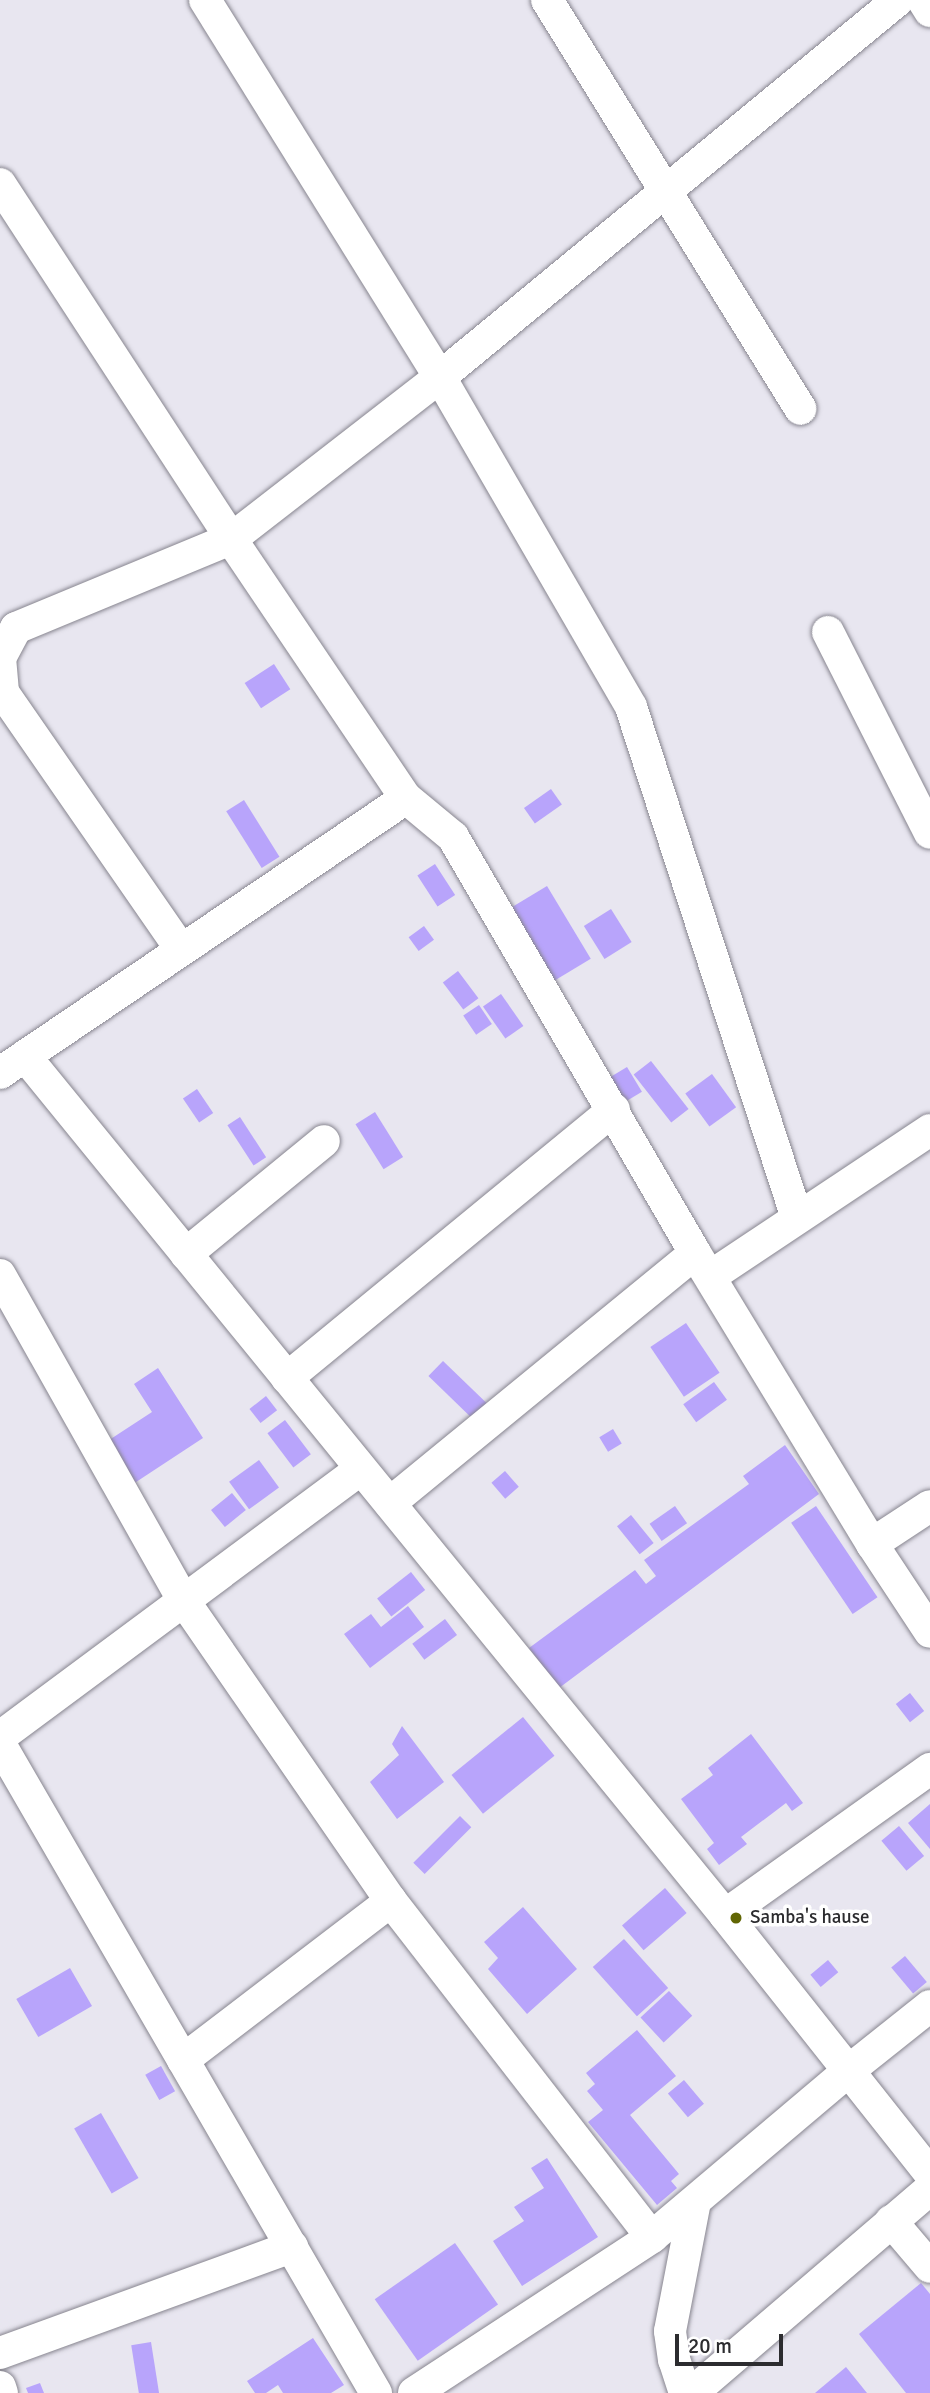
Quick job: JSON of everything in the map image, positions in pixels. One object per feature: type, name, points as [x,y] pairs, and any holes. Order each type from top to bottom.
[{"type":"street","points":[[205,0],[440,377],[631,707],[797,1218]]},
{"type":"street","points":[[547,0],[801,409]]},
{"type":"street","points":[[180,948],[4,692],[0,658],[16,628],[231,539],[440,377],[898,0]]},
{"type":"street","points":[[923,0],[930,11]]},
{"type":"street","points":[[0,184],[231,539],[406,798],[453,837],[703,1264],[872,1544],[930,1632]]},
{"type":"street","points":[[828,632],[930,833]]},
{"type":"street","points":[[406,798],[180,948],[13,1064],[186,1254],[725,1914],[930,2174]]},
{"type":"street","points":[[287,1378],[614,1109]]},
{"type":"street","points":[[390,1503],[703,1264],[797,1218],[930,1130]]},
{"type":"street","points":[[186,1254],[324,1141]]},
{"type":"street","points":[[0,1275],[184,1601],[391,1901],[652,2237]]},
{"type":"street","points":[[0,1737],[360,1470]]},
{"type":"street","points":[[872,1544],[930,1506]]},
{"type":"street","points":[[0,1744],[376,2393]]},
{"type":"street","points":[[725,1914],[930,1769]]},
{"type":"street","points":[[183,2060],[391,1901]]},
{"type":"street","points":[[414,2393],[652,2237],[847,2072],[930,2006]]},
{"type":"street","points":[[691,2393],[930,2189]]},
{"type":"street","points":[[685,2393],[674,2360],[670,2331],[695,2201]]},
{"type":"street","points":[[891,2221],[930,2267]]},
{"type":"street","points":[[0,2353],[292,2247]]},
{"type":"street","points":[[0,2387],[2,2393]]},
{"type":"building","points":[[274,664],[290,689],[261,708],[245,683]]},
{"type":"building","points":[[551,789],[562,805],[535,823],[524,808]]},
{"type":"building","points":[[244,800],[280,857],[262,868],[226,811]]},
{"type":"building","points":[[435,864],[455,895],[438,906],[417,875]]},
{"type":"building","points":[[547,886],[591,959],[552,982],[508,909]]},
{"type":"building","points":[[611,909],[632,942],[605,959],[584,926]]},
{"type":"building","points":[[424,926],[434,940],[419,951],[409,937]]},
{"type":"building","points":[[458,971],[478,998],[463,1010],[443,982]]},
{"type":"building","points":[[501,994],[523,1026],[505,1039],[483,1007]]},
{"type":"building","points":[[479,1005],[492,1024],[476,1035],[463,1016]]},
{"type":"building","points":[[651,1061],[689,1109],[671,1123],[634,1075]]},
{"type":"building","points":[[627,1067],[642,1092],[615,1108],[600,1083]]},
{"type":"building","points":[[712,1074],[736,1107],[709,1127],[685,1093]]},
{"type":"building","points":[[197,1089],[213,1113],[199,1123],[183,1099]]},
{"type":"building","points":[[375,1112],[403,1157],[384,1169],[355,1124]]},
{"type":"building","points":[[240,1117],[266,1157],[254,1165],[227,1125]]},
{"type":"building","points":[[686,1323],[720,1373],[684,1397],[650,1347]]},
{"type":"building","points":[[443,1361],[490,1407],[476,1422],[428,1376]]},
{"type":"building","points":[[158,1368],[203,1438],[130,1486],[103,1444],[152,1412],[134,1384]]},
{"type":"building","points":[[714,1382],[727,1400],[696,1422],[683,1404]]},
{"type":"building","points":[[266,1396],[277,1410],[261,1423],[249,1409]]},
{"type":"building","points":[[285,1420],[311,1454],[293,1468],[267,1433]]},
{"type":"building","points":[[613,1429],[622,1444],[608,1452],[599,1437]]},
{"type":"building","points":[[785,1445],[819,1494],[559,1688],[529,1648],[635,1570],[646,1584],[656,1576],[644,1560],[749,1484],[743,1476]]},
{"type":"building","points":[[259,1460],[279,1488],[249,1509],[229,1482]]},
{"type":"building","points":[[505,1471],[519,1487],[505,1499],[491,1483]]},
{"type":"building","points":[[232,1493],[246,1510],[225,1527],[211,1510]]},
{"type":"building","points":[[675,1506],[687,1523],[662,1541],[650,1524]]},
{"type":"building","points":[[816,1506],[878,1597],[853,1614],[791,1523]]},
{"type":"building","points":[[631,1515],[654,1543],[640,1554],[617,1526]]},
{"type":"building","points":[[411,1572],[425,1590],[391,1617],[377,1598]]},
{"type":"building","points":[[408,1606],[424,1627],[370,1668],[344,1634],[371,1614],[381,1627]]},
{"type":"building","points":[[445,1619],[457,1635],[424,1660],[412,1644]]},
{"type":"building","points":[[910,1693],[924,1711],[910,1722],[896,1704]]},
{"type":"building","points":[[523,1717],[554,1756],[483,1814],[452,1775]]},
{"type":"building","points":[[402,1726],[444,1782],[397,1819],[370,1782],[399,1755],[392,1744]]},
{"type":"building","points":[[751,1734],[803,1803],[792,1811],[786,1803],[741,1837],[747,1844],[719,1865],[707,1849],[714,1843],[681,1799],[713,1775],[708,1768]]},
{"type":"building","points":[[930,1804],[930,1849],[908,1823]]},
{"type":"building","points":[[460,1816],[471,1827],[425,1874],[413,1863]]},
{"type":"building","points":[[899,1826],[924,1856],[906,1871],[881,1841]]},
{"type":"building","points":[[665,1888],[687,1913],[644,1950],[622,1925]]},
{"type":"building","points":[[523,1907],[577,1969],[527,2014],[488,1969],[498,1958],[484,1942]]},
{"type":"building","points":[[624,1939],[668,1988],[637,2016],[593,1967]]},
{"type":"building","points":[[905,1956],[927,1982],[913,1994],[891,1968]]},
{"type":"building","points":[[828,1960],[838,1972],[821,1987],[810,1975]]},
{"type":"building","points":[[70,1968],[92,2006],[38,2037],[16,1999]]},
{"type":"building","points":[[669,1991],[692,2016],[664,2042],[640,2018]]},
{"type":"building","points":[[637,2030],[676,2076],[630,2115],[679,2174],[671,2181],[677,2188],[657,2205],[588,2122],[603,2110],[587,2091],[595,2084],[586,2073]]},
{"type":"building","points":[[161,2066],[175,2091],[159,2100],[145,2075]]},
{"type":"building","points":[[684,2080],[704,2104],[688,2117],[668,2093]]},
{"type":"building","points":[[101,2113],[138,2178],[112,2193],[74,2128]]},
{"type":"building","points":[[547,2158],[598,2237],[522,2286],[493,2241],[524,2221],[514,2207],[544,2188],[531,2168]]},
{"type":"building","points":[[455,2243],[498,2304],[418,2361],[375,2299]]},
{"type":"building","points":[[921,2283],[930,2294],[930,2393],[906,2393],[859,2334]]},
{"type":"building","points":[[313,2338],[344,2385],[331,2393],[283,2393],[278,2385],[266,2393],[255,2393],[247,2381]]},
{"type":"building","points":[[151,2342],[159,2393],[139,2393],[131,2345]]},
{"type":"building","points":[[846,2367],[867,2393],[815,2393]]},
{"type":"building","points":[[40,2383],[44,2393],[28,2393],[26,2388]]},
{"type":"place","name":"Samba's hause","points":[[736,1918]]}]
